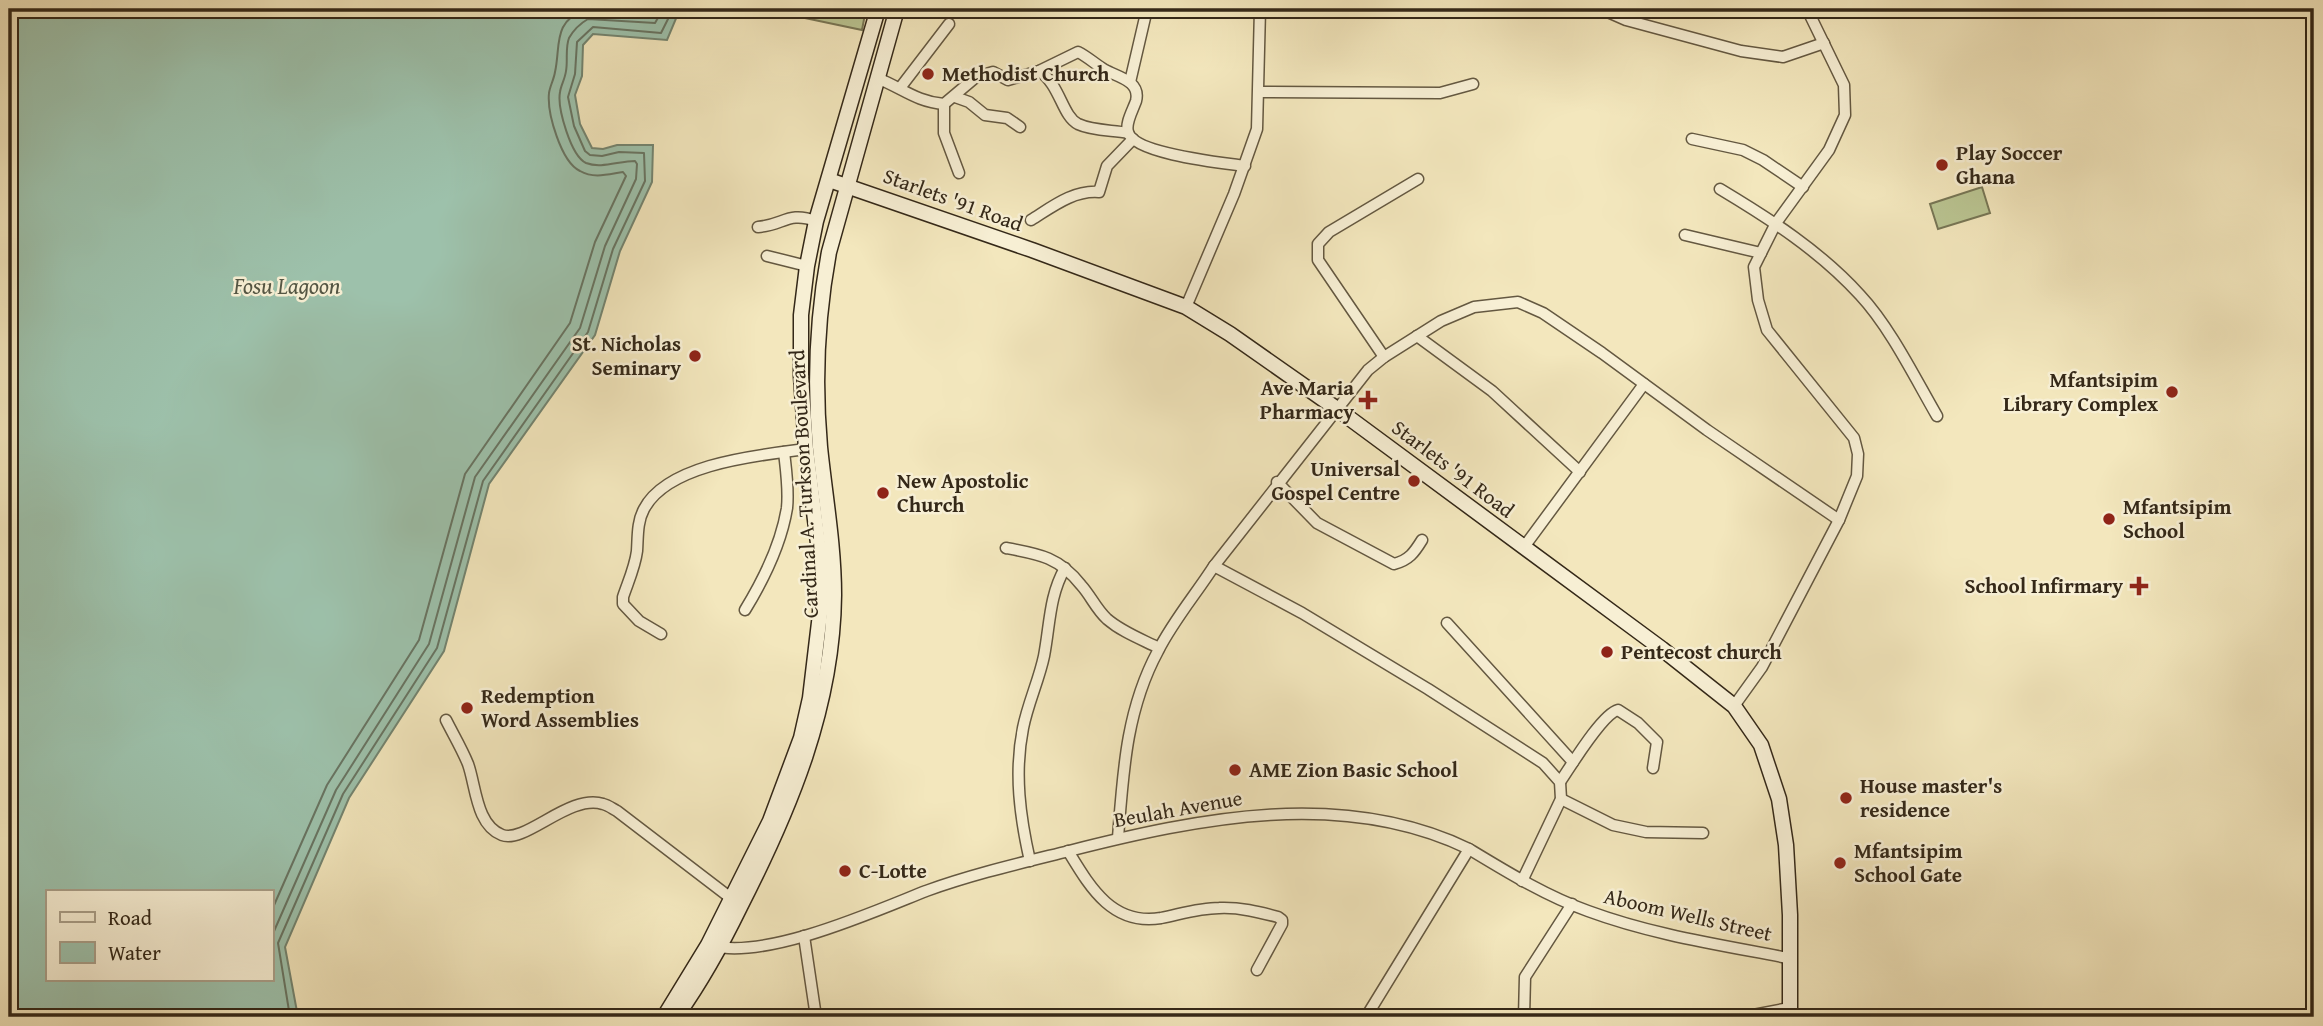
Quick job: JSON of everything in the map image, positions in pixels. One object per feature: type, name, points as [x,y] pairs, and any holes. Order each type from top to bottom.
[{"type":"street","name":"Cardinal A. Turkson Boulevard","points":[[664,1017],[714,947],[732,899],[787,779],[801,738],[810,698],[820,614],[821,567],[806,449],[801,376],[801,315],[816,221],[878,9]]},
{"type":"street","name":"Cardinal A. Turkson Boulevard","points":[[676,1017],[783,818],[818,718],[827,676],[834,594],[820,447],[816,367],[821,291],[829,251],[897,9]]},
{"type":"street","points":[[1130,82],[1147,9]]},
{"type":"street","points":[[1186,307],[1245,166],[1257,129],[1260,9]]},
{"type":"street","points":[[1601,9],[1626,20],[1741,51],[1783,57],[1824,43]]},
{"type":"street","points":[[1734,706],[1762,667],[1839,520],[1857,476],[1858,454],[1854,438],[1767,330],[1758,300],[1754,267],[1776,223],[1829,150],[1845,115],[1844,85],[1807,9]]},
{"type":"street","points":[[900,88],[949,24]]},
{"type":"street","points":[[866,48],[884,52]]},
{"type":"street","points":[[877,78],[916,99],[944,104],[969,83],[986,74],[996,73],[1008,80],[1039,71],[1078,52],[1130,82],[1137,97],[1128,124],[1130,136],[1107,166],[1099,192],[1086,191],[1076,194],[1031,220]]},
{"type":"street","points":[[1039,71],[1052,82],[1070,116],[1079,125],[1130,136],[1165,154],[1245,166]]},
{"type":"street","points":[[1260,92],[1440,93],[1473,84]]},
{"type":"street","points":[[955,97],[969,102],[985,116],[1007,118],[1020,127]]},
{"type":"street","points":[[944,104],[944,133],[959,173]]},
{"type":"street","points":[[1692,139],[1743,150],[1803,187]]},
{"type":"street","points":[[856,160],[863,178],[878,195]]},
{"type":"street","points":[[1384,357],[1318,260],[1318,244],[1329,232],[1419,179]]},
{"type":"street","name":"Starlets '91 Road","points":[[829,180],[878,195],[1186,307],[1230,334],[1337,409],[1662,649],[1734,706],[1762,745],[1779,799],[1786,845],[1790,915],[1790,1012]]},
{"type":"street","points":[[1720,189],[1776,223],[1820,257],[1860,295],[1904,360],[1937,416]]},
{"type":"street","points":[[758,228],[801,216],[816,221]]},
{"type":"street","points":[[1685,235],[1761,253]]},
{"type":"street","points":[[767,256],[807,266]]},
{"type":"street","points":[[1118,838],[1125,747],[1145,678],[1159,648],[1214,566],[1360,377],[1384,357],[1441,321],[1474,307],[1518,302],[1543,313],[1839,520]]},
{"type":"street","points":[[1417,336],[1492,391],[1580,472]]},
{"type":"street","points":[[1524,547],[1644,384]]},
{"type":"street","points":[[661,635],[639,621],[623,604],[637,552],[640,520],[645,507],[658,491],[693,471],[729,461],[806,449]]},
{"type":"street","points":[[745,610],[772,561],[784,521],[788,491],[784,452]]},
{"type":"street","points":[[1277,482],[1317,523],[1388,562],[1394,564],[1406,561],[1422,540]]},
{"type":"street","points":[[1006,548],[1043,555],[1065,568],[1082,585],[1106,618],[1121,630],[1159,648]]},
{"type":"street","points":[[1214,566],[1302,613],[1428,690],[1543,764],[1560,782]]},
{"type":"street","points":[[1030,860],[1019,800],[1020,749],[1028,706],[1043,661],[1054,590],[1065,568]]},
{"type":"street","points":[[1447,623],[1573,762]]},
{"type":"street","points":[[1522,881],[1561,799],[1560,782],[1611,712],[1618,710],[1638,723],[1657,742],[1653,768]]},
{"type":"street","points":[[446,720],[469,767],[484,819],[500,835],[509,837],[585,803],[602,803],[617,811],[732,899]]},
{"type":"street","points":[[1561,799],[1613,825],[1646,832],[1703,833]]},
{"type":"street","name":"Beulah Avenue","points":[[714,947],[750,947],[804,936],[930,890],[1030,860],[1118,838],[1206,821],[1263,814],[1309,813],[1373,819],[1421,829],[1469,849]]},
{"type":"street","points":[[1366,1017],[1469,849]]},
{"type":"street","name":"Aboom Wells Street","points":[[1469,849],[1522,881],[1572,904],[1622,922],[1679,937],[1788,958]]},
{"type":"street","points":[[1068,851],[1098,895],[1128,916],[1141,919],[1159,918],[1222,907],[1278,917],[1282,924],[1257,970]]},
{"type":"street","points":[[1524,1017],[1525,978],[1572,904]]},
{"type":"street","points":[[804,936],[816,1017]]},
{"type":"street","points":[[1743,1017],[1790,1012]]},
{"type":"shaded area","points":[[762,9],[866,9],[862,30]]},
{"type":"shaded area","points":[[1982,187],[1990,213],[1938,229],[1930,204]]},
{"type":"water","name":"Fosu Lagoon","points":[[9,9],[680,9],[667,40],[593,34],[583,45],[582,76],[575,95],[580,124],[592,148],[653,145],[652,182],[620,251],[595,335],[489,484],[444,651],[349,798],[285,947],[298,1017],[9,1017]]},
{"type":"place","name":"Methodist Church","points":[[928,74]]},
{"type":"place","name":"Play Soccer Ghana","points":[[1942,165]]},
{"type":"place","name":"St. Nicholas Seminary","points":[[695,356]]},
{"type":"place","name":"Mfantsipim Library Complex","points":[[2172,392]]},
{"type":"place","name":"Ave Maria Pharmacy","points":[[1368,400]]},
{"type":"place","name":"Universal Gospel Centre","points":[[1414,481]]},
{"type":"place","name":"New Apostolic Church","points":[[883,493]]},
{"type":"place","name":"Mfantsipim School","points":[[2109,519]]},
{"type":"place","name":"School Infirmary","points":[[2139,586]]},
{"type":"place","name":"Pentecost church","points":[[1607,652]]},
{"type":"place","name":"Redemption Word Assemblies","points":[[467,708]]},
{"type":"place","name":"AME Zion Basic School","points":[[1235,770]]},
{"type":"place","name":"House master's residence","points":[[1846,798]]},
{"type":"place","name":"Mfantsipim School Gate","points":[[1840,863]]},
{"type":"place","name":"C-Lotte","points":[[845,871]]}]
